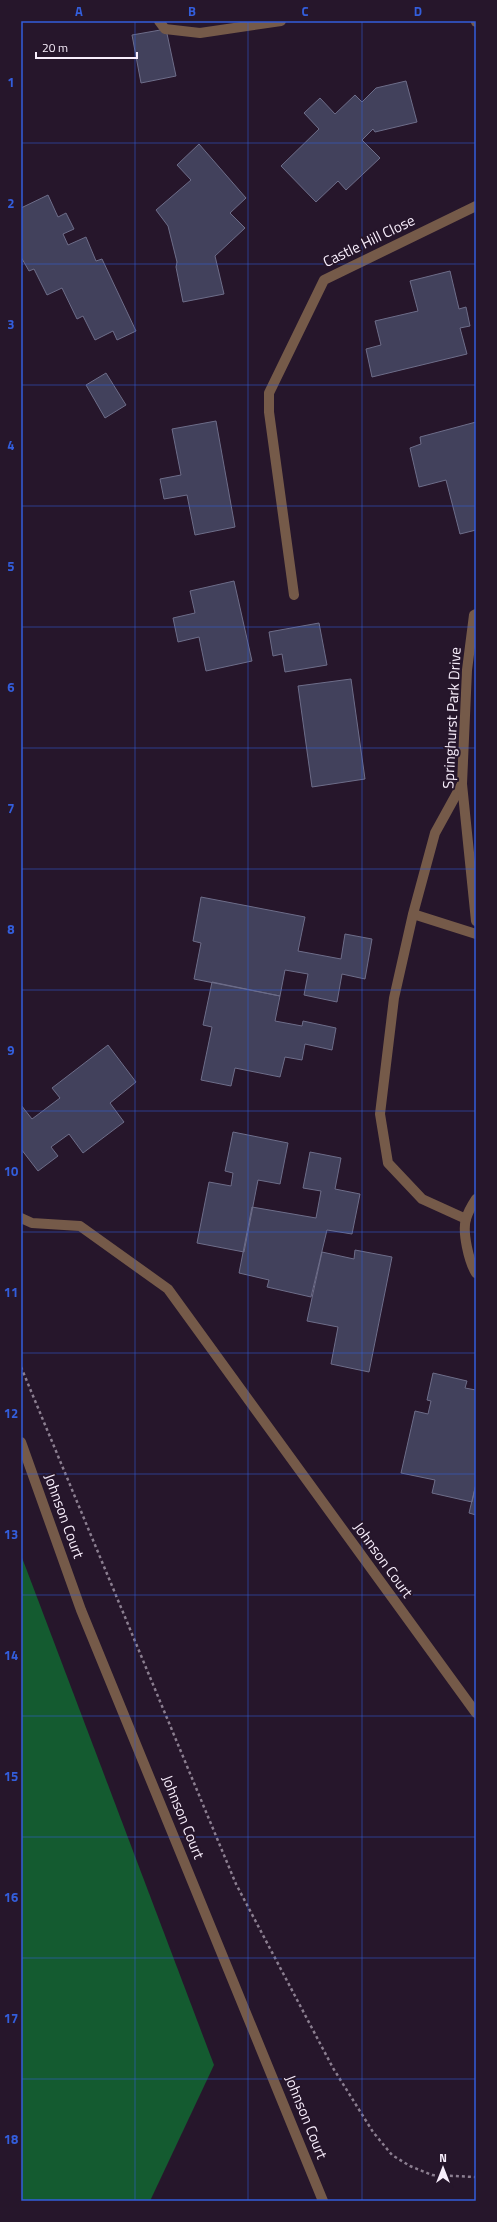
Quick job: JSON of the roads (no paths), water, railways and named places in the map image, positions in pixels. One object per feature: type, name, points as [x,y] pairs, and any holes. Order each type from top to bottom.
[{"type":"street","points":[[159,21],[165,29],[200,33],[281,21]]},
{"type":"street","name":"Castle Hill Close","points":[[294,595],[268,412],[268,393],[324,280],[476,206]]},
{"type":"street","name":"Springhurst Park Drive","points":[[476,614],[474,615],[467,670],[462,784],[476,921]]},
{"type":"street","points":[[462,784],[435,833],[413,914],[394,998],[380,1114],[388,1163],[422,1199],[466,1219]]},
{"type":"street","points":[[413,914],[476,934]]},
{"type":"street","points":[[476,1199],[466,1219],[466,1238],[472,1266],[476,1273]]},
{"type":"street","name":"Johnson Court","points":[[21,1218],[32,1223],[80,1226],[168,1289],[476,1713]]},
{"type":"street","name":"Johnson Court","points":[[21,1442],[81,1610],[323,2201]]}]
